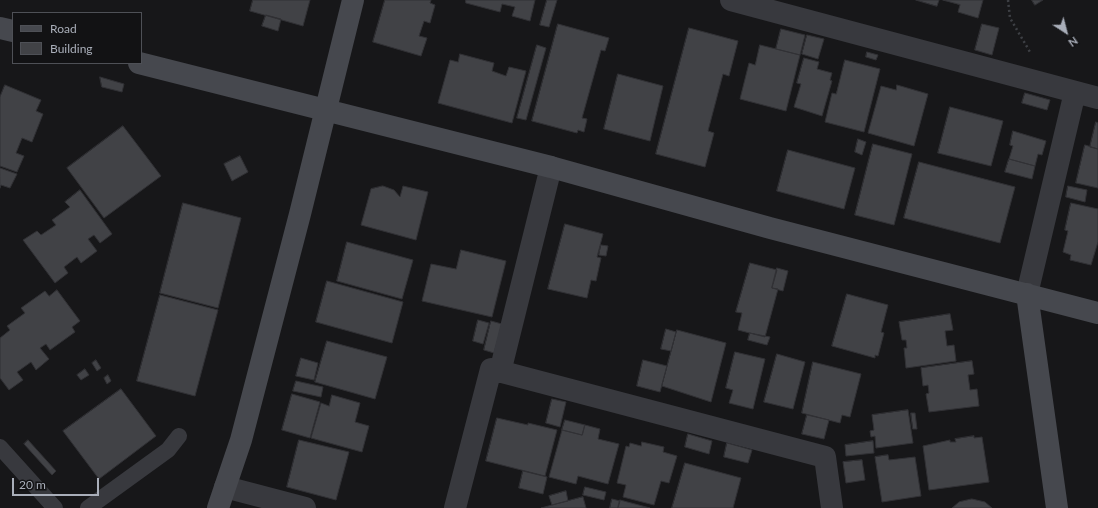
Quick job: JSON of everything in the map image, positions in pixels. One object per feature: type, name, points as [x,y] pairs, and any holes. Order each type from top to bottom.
[{"type":"street","points":[[218,508],[251,402],[300,214],[353,0]]},
{"type":"street","points":[[731,0],[778,6],[1098,98]]},
{"type":"street","points":[[0,28],[12,31]]},
{"type":"street","points":[[142,64],[551,167],[770,228],[1098,313]]},
{"type":"street","points":[[1057,508],[1027,294],[1075,92]]},
{"type":"street","points":[[500,372],[551,167]]},
{"type":"street","points":[[456,508],[491,369],[825,457],[832,508]]},
{"type":"street","points":[[225,487],[305,508]]},
{"type":"lane","points":[[88,508],[168,450],[178,436]]},
{"type":"lane","points":[[0,447],[55,508]]},
{"type":"path","points":[[1008,0],[1010,18],[1031,54]]},
{"type":"building","points":[[253,0],[310,0],[303,26],[250,11]]},
{"type":"building","points":[[385,0],[431,0],[430,3],[435,5],[430,23],[424,21],[419,36],[427,38],[421,56],[373,42]]},
{"type":"building","points":[[466,0],[535,0],[530,21],[512,16],[515,7],[502,4],[500,12],[466,3]]},
{"type":"building","points":[[547,0],[557,0],[549,27],[540,25]]},
{"type":"building","points":[[916,0],[939,0],[937,6]]},
{"type":"building","points":[[943,0],[983,0],[978,18],[958,12],[960,5]]},
{"type":"building","points":[[1032,0],[1043,0],[1035,5]]},
{"type":"building","points":[[266,15],[281,19],[278,31],[262,26]]},
{"type":"building","points":[[558,24],[609,38],[605,51],[601,50],[582,118],[587,119],[584,132],[578,130],[577,133],[532,121]]},
{"type":"building","points":[[982,24],[999,28],[992,55],[975,50]]},
{"type":"building","points":[[689,28],[738,41],[729,76],[723,74],[708,131],[714,133],[705,167],[656,154]]},
{"type":"building","points":[[781,29],[805,35],[800,55],[776,49]]},
{"type":"building","points":[[807,35],[824,39],[818,59],[802,54]]},
{"type":"building","points":[[537,45],[546,48],[526,120],[517,118]]},
{"type":"building","points":[[760,45],[800,55],[786,111],[740,99],[749,63],[755,65]]},
{"type":"building","points":[[867,52],[878,55],[876,60],[866,57]]},
{"type":"building","points":[[460,54],[494,63],[492,71],[506,76],[509,67],[526,71],[512,123],[438,103],[450,60],[458,62]]},
{"type":"building","points":[[804,58],[819,62],[817,69],[832,73],[830,80],[832,81],[822,116],[794,107],[801,84],[797,83]]},
{"type":"building","points":[[845,60],[880,69],[864,132],[825,122],[832,93],[836,94]]},
{"type":"building","points":[[618,74],[663,86],[650,141],[604,129]]},
{"type":"building","points":[[100,77],[124,84],[122,92],[102,87]]},
{"type":"building","points":[[5,85],[41,100],[36,111],[43,114],[32,142],[22,138],[16,153],[24,156],[17,172],[0,166],[0,97]]},
{"type":"building","points":[[897,85],[928,94],[914,146],[868,133],[881,86],[896,90]]},
{"type":"building","points":[[1025,93],[1050,100],[1047,110],[1022,103]]},
{"type":"building","points":[[950,107],[1003,121],[991,166],[938,153]]},
{"type":"building","points":[[1096,122],[1098,123],[1098,149],[1090,147]]},
{"type":"building","points":[[123,126],[161,176],[104,218],[67,168]]},
{"type":"building","points":[[1013,131],[1046,141],[1042,155],[1038,154],[1035,166],[1009,159],[1013,146],[1010,145]]},
{"type":"building","points":[[858,139],[866,142],[862,155],[855,152]]},
{"type":"building","points":[[873,144],[912,154],[894,225],[855,215]]},
{"type":"building","points":[[1085,145],[1098,149],[1098,188],[1076,183]]},
{"type":"building","points":[[788,150],[855,168],[844,209],[777,191]]},
{"type":"building","points":[[240,156],[248,172],[232,181],[224,164]]},
{"type":"building","points":[[1009,159],[1035,166],[1032,179],[1005,172]]},
{"type":"building","points":[[919,162],[1015,187],[1000,243],[904,218]]},
{"type":"building","points":[[0,168],[17,174],[10,188],[1,185],[0,188]]},
{"type":"building","points":[[383,186],[394,190],[400,197],[403,186],[428,192],[416,240],[361,225],[371,189]]},
{"type":"building","points":[[1068,186],[1087,190],[1085,202],[1066,197]]},
{"type":"building","points":[[80,190],[112,234],[100,243],[94,235],[88,239],[97,251],[81,263],[77,257],[64,267],[68,273],[55,283],[23,240],[37,231],[41,235],[56,225],[52,220],[70,207],[65,202]]},
{"type":"building","points":[[183,203],[241,218],[218,308],[160,293]]},
{"type":"building","points":[[1071,203],[1098,209],[1098,242],[1091,265],[1070,260],[1071,255],[1063,252],[1068,231],[1065,230]]},
{"type":"building","points":[[565,224],[603,234],[597,257],[601,258],[596,281],[591,280],[587,298],[548,289]]},
{"type":"building","points":[[347,242],[413,260],[402,299],[337,281]]},
{"type":"building","points":[[601,245],[608,246],[606,256],[599,255]]},
{"type":"building","points":[[461,250],[506,261],[492,317],[422,301],[431,264],[456,269]]},
{"type":"building","points":[[750,263],[777,270],[772,288],[778,289],[765,337],[738,330],[742,313],[736,312]]},
{"type":"building","points":[[777,268],[788,271],[783,291],[772,288]]},
{"type":"building","points":[[327,281],[403,302],[392,343],[316,322]]},
{"type":"building","points":[[57,290],[80,321],[72,327],[75,332],[50,350],[46,344],[40,348],[49,359],[36,370],[31,362],[17,372],[23,380],[9,390],[0,378],[0,338],[10,330],[7,326],[25,313],[21,308],[45,291],[49,296]]},
{"type":"building","points":[[847,294],[888,305],[881,332],[884,333],[878,356],[875,355],[875,358],[832,346]]},
{"type":"building","points":[[160,295],[218,310],[195,396],[137,381]]},
{"type":"building","points":[[950,314],[953,330],[945,331],[947,346],[954,345],[956,361],[906,368],[904,348],[907,348],[906,340],[902,340],[899,322]]},
{"type":"building","points":[[478,320],[489,323],[483,344],[473,341]]},
{"type":"building","points":[[491,321],[502,324],[494,353],[484,350]]},
{"type":"building","points":[[666,329],[676,332],[671,351],[661,349]]},
{"type":"building","points":[[677,330],[726,343],[711,402],[662,386]]},
{"type":"building","points":[[750,333],[770,337],[767,345],[748,340]]},
{"type":"building","points":[[327,341],[387,357],[375,399],[315,382]]},
{"type":"building","points":[[735,352],[765,359],[753,409],[729,403],[733,390],[726,388]]},
{"type":"building","points":[[777,354],[805,362],[793,409],[764,402]]},
{"type":"building","points":[[301,358],[318,363],[314,380],[296,376]]},
{"type":"building","points":[[96,360],[101,368],[97,371],[92,363]]},
{"type":"building","points":[[643,360],[667,366],[660,392],[637,386]]},
{"type":"building","points":[[972,361],[974,374],[968,375],[970,390],[977,389],[979,406],[929,412],[926,394],[929,393],[928,385],[923,386],[921,368]]},
{"type":"building","points":[[813,362],[861,374],[850,417],[842,415],[840,423],[802,413]]},
{"type":"building","points":[[85,369],[89,375],[81,380],[77,375]]},
{"type":"building","points":[[108,375],[111,381],[107,384],[104,378]]},
{"type":"building","points":[[296,381],[323,387],[321,397],[293,391]]},
{"type":"building","points":[[121,389],[156,436],[99,479],[63,431]]},
{"type":"building","points":[[292,394],[320,402],[310,438],[282,430]]},
{"type":"building","points":[[332,395],[360,403],[355,422],[369,426],[362,452],[311,438],[321,403],[329,406]]},
{"type":"building","points":[[552,399],[566,402],[560,427],[546,423]]},
{"type":"building","points":[[908,410],[913,443],[876,448],[875,436],[871,437],[870,431],[874,430],[872,415]]},
{"type":"building","points":[[911,413],[915,413],[917,429],[913,429]]},
{"type":"building","points":[[807,415],[829,420],[824,439],[802,434]]},
{"type":"building","points":[[497,418],[557,430],[545,476],[486,461]]},
{"type":"building","points":[[565,420],[585,425],[582,435],[562,430]]},
{"type":"building","points":[[585,425],[600,429],[598,439],[619,444],[608,484],[578,476],[576,484],[549,477],[562,430],[582,435]]},
{"type":"building","points":[[688,434],[712,441],[709,454],[685,447]]},
{"type":"building","points":[[974,436],[974,438],[982,437],[989,482],[929,490],[923,446],[950,440],[950,442],[956,442],[955,439]]},
{"type":"building","points":[[28,440],[56,471],[52,475],[24,444]]},
{"type":"building","points":[[299,440],[349,452],[336,500],[287,487]]},
{"type":"building","points":[[873,441],[874,453],[846,456],[845,445]]},
{"type":"building","points":[[642,442],[664,447],[663,452],[677,456],[669,483],[661,481],[654,505],[623,497],[626,485],[617,483],[626,446],[629,447],[630,443],[641,446]]},
{"type":"building","points":[[727,443],[752,450],[748,463],[724,457]]},
{"type":"building","points":[[888,455],[889,460],[915,457],[921,496],[882,502],[875,457]]},
{"type":"building","points":[[862,460],[865,480],[846,483],[843,462]]},
{"type":"building","points":[[685,463],[741,478],[733,508],[672,508]]},
{"type":"building","points":[[523,471],[547,477],[543,494],[519,488]]},
{"type":"building","points":[[585,487],[606,492],[604,500],[583,495]]},
{"type":"building","points":[[566,491],[568,501],[552,505],[549,496]]},
{"type":"building","points":[[583,497],[586,508],[541,508],[552,505]]},
{"type":"building","points":[[612,499],[620,501],[618,508],[610,508]]},
{"type":"building","points":[[972,499],[985,502],[992,508],[952,508],[959,502]]},
{"type":"building","points":[[620,500],[650,508],[618,508]]}]
